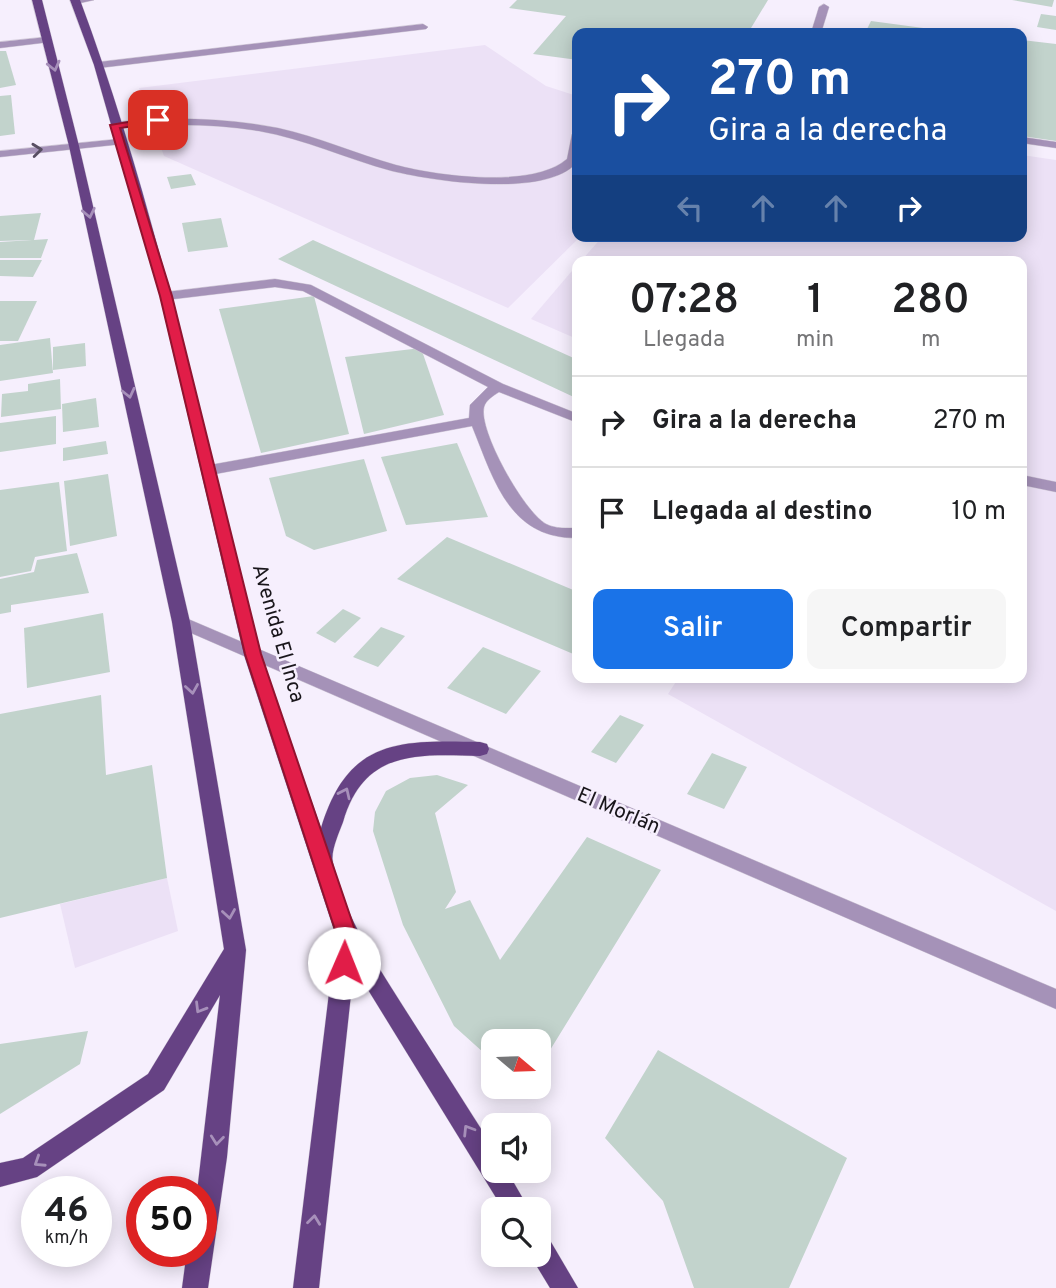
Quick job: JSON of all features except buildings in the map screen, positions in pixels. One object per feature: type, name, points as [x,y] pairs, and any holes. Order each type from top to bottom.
[{"type":"main road","points":[[37,0],[74,146],[181,622],[235,950],[212,1176]]},
{"type":"main road","name":"Avenida El Inca","points":[[75,1],[99,65],[119,142],[166,296],[253,654],[347,936],[306,1288]]},
{"type":"main road","points":[[322,858],[349,784],[380,756],[416,749],[480,749]]},
{"type":"main road","points":[[347,936],[510,1197]]},
{"type":"main road","points":[[0,1175],[28,1168],[156,1082],[235,950]]},
{"type":"main road","points":[[551,1265],[565,1288]]},
{"type":"main road","points":[[195,1288],[198,1267]]},
{"type":"street","points":[[75,1],[89,0]]},
{"type":"street","points":[[818,28],[824,7]]},
{"type":"street","points":[[99,65],[423,27]]},
{"type":"street","points":[[0,45],[47,40]]},
{"type":"street","points":[[115,125],[180,121],[278,131],[412,172],[482,179],[535,178],[561,171],[572,160]]},
{"type":"street","points":[[1027,141],[1056,145]]},
{"type":"street","points":[[0,154],[119,142]]},
{"type":"street","points":[[166,296],[275,283],[306,288],[498,387],[572,417]]},
{"type":"street","points":[[498,387],[480,398],[474,409],[519,513],[535,525],[553,532],[572,533]]},
{"type":"street","points":[[210,470],[477,421]]},
{"type":"street","points":[[1027,481],[1056,487]]},
{"type":"street","name":"El Morlán","points":[[181,622],[1056,999]]},
{"type":"shaded area","points":[[485,45],[546,86],[572,94],[572,242],[575,242],[508,308],[164,156],[139,88]]},
{"type":"shaded area","points":[[1027,156],[1056,160],[1056,911],[668,694],[675,683],[1027,683],[1027,256],[585,256],[598,242],[1027,242]]},
{"type":"shaded area","points":[[572,271],[572,337],[531,319]]},
{"type":"shaded area","points":[[167,878],[178,931],[75,968],[60,904]]},
{"type":"route","points":[[158,120],[115,125],[166,296],[253,654],[347,936],[344,963]]}]
